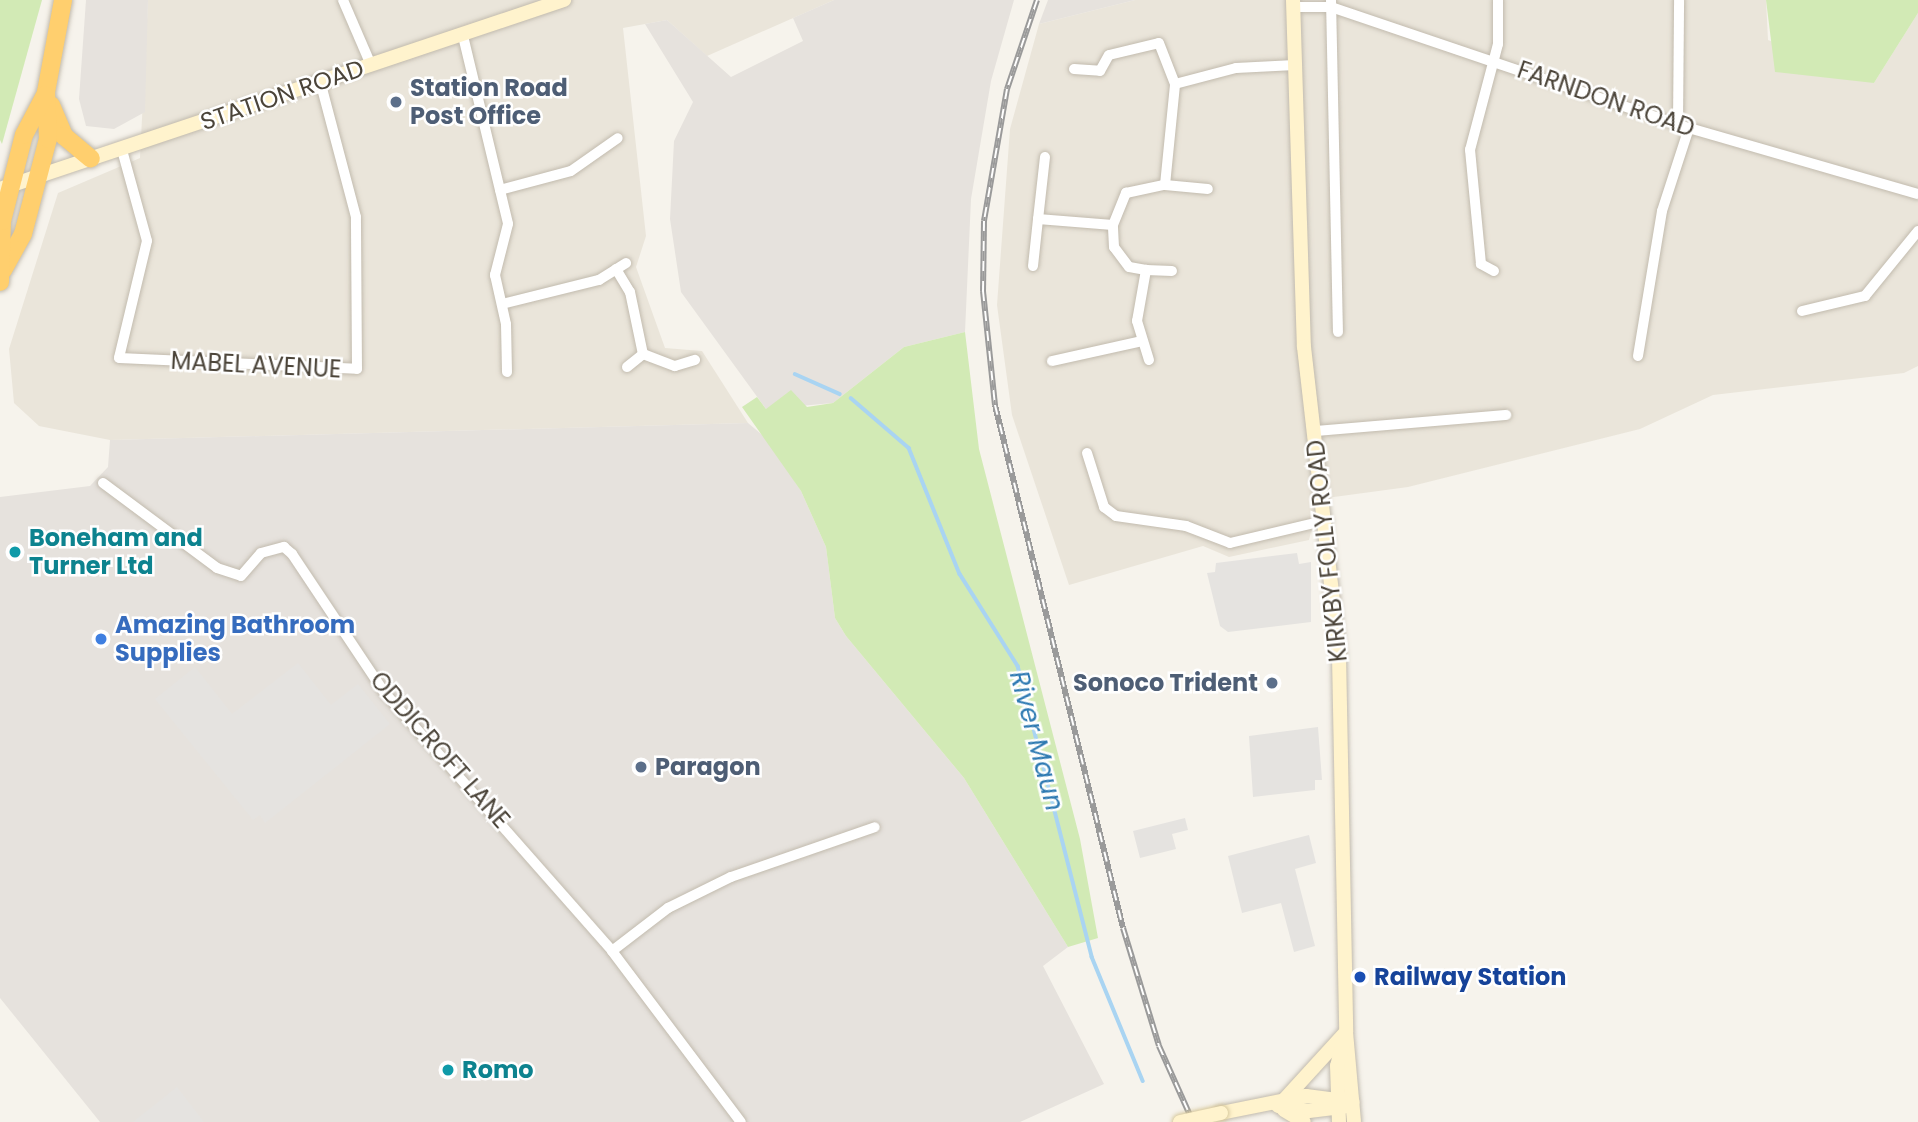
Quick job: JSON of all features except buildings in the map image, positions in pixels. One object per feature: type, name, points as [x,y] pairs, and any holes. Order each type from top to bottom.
[{"type":"highway","points":[[1,272],[23,234],[48,139],[46,92],[63,0]]},
{"type":"highway","points":[[46,92],[64,136],[91,159]]},
{"type":"highway","points":[[1,272],[1,227],[5,187],[23,135],[46,92]]},
{"type":"main road","name":"STATION ROAD","points":[[5,187],[564,0]]},
{"type":"main road","name":"KIRKBY FOLLY ROAD","points":[[1294,4],[1304,347],[1327,520],[1339,655],[1346,1032],[1354,1122]]},
{"type":"main road","points":[[1277,1105],[1314,1074],[1346,1032]]},
{"type":"main road","points":[[1338,1109],[1346,1032]]},
{"type":"main road","points":[[1180,1122],[1277,1105],[1338,1109],[1353,1102]]},
{"type":"main road","points":[[1277,1105],[1304,1122]]},
{"type":"street","points":[[343,0],[371,65]]},
{"type":"street","points":[[1494,271],[1481,264],[1470,150],[1495,62],[1498,0]]},
{"type":"street","points":[[1678,124],[1679,0]]},
{"type":"street","name":"FARNDON ROAD","points":[[1294,4],[1331,4],[1689,128],[1802,163],[1859,172],[1918,194]]},
{"type":"street","points":[[1331,4],[1338,332]]},
{"type":"street","points":[[463,36],[508,224],[495,275],[502,304],[507,372]]},
{"type":"street","points":[[1074,69],[1100,71],[1109,55],[1159,43],[1175,84],[1165,186]]},
{"type":"street","points":[[1175,84],[1236,68],[1295,65]]},
{"type":"street","name":"MABEL AVENUE","points":[[122,150],[147,241],[119,358],[357,369],[356,218],[320,81]]},
{"type":"street","points":[[1638,356],[1662,211],[1689,128]]},
{"type":"street","points":[[500,190],[571,171],[618,138]]},
{"type":"street","points":[[1033,267],[1045,156]]},
{"type":"street","points":[[1172,271],[1129,267],[1114,247],[1113,225],[1126,193],[1165,186],[1208,189]]},
{"type":"street","points":[[1038,219],[1113,225]]},
{"type":"street","points":[[1802,311],[1865,296],[1918,231]]},
{"type":"street","points":[[502,304],[599,280],[621,266],[630,292],[643,354]]},
{"type":"street","points":[[1146,270],[1137,321],[1149,360]]},
{"type":"street","points":[[1052,361],[1142,341]]},
{"type":"street","points":[[643,354],[666,365],[695,360]]},
{"type":"street","points":[[627,367],[643,354]]},
{"type":"street","points":[[1315,431],[1506,415]]},
{"type":"street","points":[[1087,453],[1104,507],[1116,516],[1186,526],[1230,543],[1327,520]]},
{"type":"street","name":"ODDICROFT LANE","points":[[103,483],[217,568],[241,576],[261,553],[284,547],[292,554],[384,692],[612,951],[741,1122]]},
{"type":"street","points":[[612,951],[668,908],[732,877],[875,827]]},
{"type":"shaded area","points":[[86,0],[148,0],[145,112],[114,129],[86,126],[79,99]]},
{"type":"shaded area","points":[[148,0],[834,0],[707,56],[667,20],[623,28],[646,236],[636,267],[665,348],[702,351],[748,423],[110,440],[39,426],[14,403],[9,349],[58,193],[140,158]]},
{"type":"shaded area","points":[[834,0],[1014,0],[991,81],[971,199],[965,332],[904,347],[833,403],[766,409],[681,292],[670,219],[674,141],[693,102],[645,24],[667,20],[731,77],[803,41],[793,18]]},
{"type":"shaded area","points":[[1048,0],[1135,0],[1039,24]]},
{"type":"shaded area","points":[[1135,0],[1766,0],[1768,40],[1874,83],[1918,13],[1918,366],[1904,373],[1713,395],[1640,429],[1408,487],[1319,499],[1309,540],[1229,557],[1203,546],[1069,585],[1012,415],[997,305],[1010,129],[1039,24]]},
{"type":"shaded area","points":[[748,423],[767,439],[801,491],[826,547],[835,618],[846,636],[964,778],[1068,947],[1043,966],[1104,1084],[1020,1122],[100,1122],[0,998],[0,497],[90,486],[108,467],[110,440]]},
{"type":"shaded area","points":[[1297,553],[1299,564],[1311,562],[1311,622],[1228,632],[1220,626],[1207,573],[1215,572],[1216,563]]},
{"type":"shaded area","points":[[298,663],[331,705],[358,684],[390,724],[265,823],[260,815],[253,820],[155,699],[195,667],[232,714]]},
{"type":"shaded area","points":[[1318,727],[1322,780],[1315,780],[1315,790],[1253,797],[1249,736]]},
{"type":"shaded area","points":[[1185,818],[1188,830],[1172,834],[1176,849],[1140,858],[1133,831]]},
{"type":"shaded area","points":[[1309,835],[1316,863],[1295,869],[1315,946],[1294,952],[1281,903],[1242,913],[1228,856]]},
{"type":"shaded area","points":[[177,1087],[204,1122],[133,1122]]},
{"type":"green space","points":[[0,0],[42,0],[2,144],[0,140]]},
{"type":"green space","points":[[1766,0],[1918,0],[1918,13],[1874,83],[1775,72]]},
{"type":"green space","points":[[965,332],[979,449],[1080,839],[1098,938],[1068,947],[964,778],[846,636],[835,618],[826,547],[801,491],[742,407],[757,397],[766,409],[791,390],[807,407],[833,403],[904,347]]},
{"type":"waterway","name":"River Maun","points":[[795,374],[840,394]]},
{"type":"waterway","name":"River Maun","points":[[851,398],[909,448],[960,574],[1018,666],[1092,957],[1143,1081]]},
{"type":"railway","points":[[1037,0],[1007,89],[984,221],[983,291],[995,405],[1123,928],[1159,1046],[1193,1122]]},
{"type":"place","name":"Station Road Post Office","points":[[396,102]]},
{"type":"place","name":"Boneham and Turner Ltd","points":[[15,552]]},
{"type":"place","name":"Amazing Bathroom Supplies","points":[[101,639]]},
{"type":"place","name":"Sonoco Trident","points":[[1272,683]]},
{"type":"place","name":"Paragon","points":[[641,767]]},
{"type":"place","name":"Railway Station","points":[[1360,977]]},
{"type":"place","name":"Romo","points":[[448,1070]]}]
